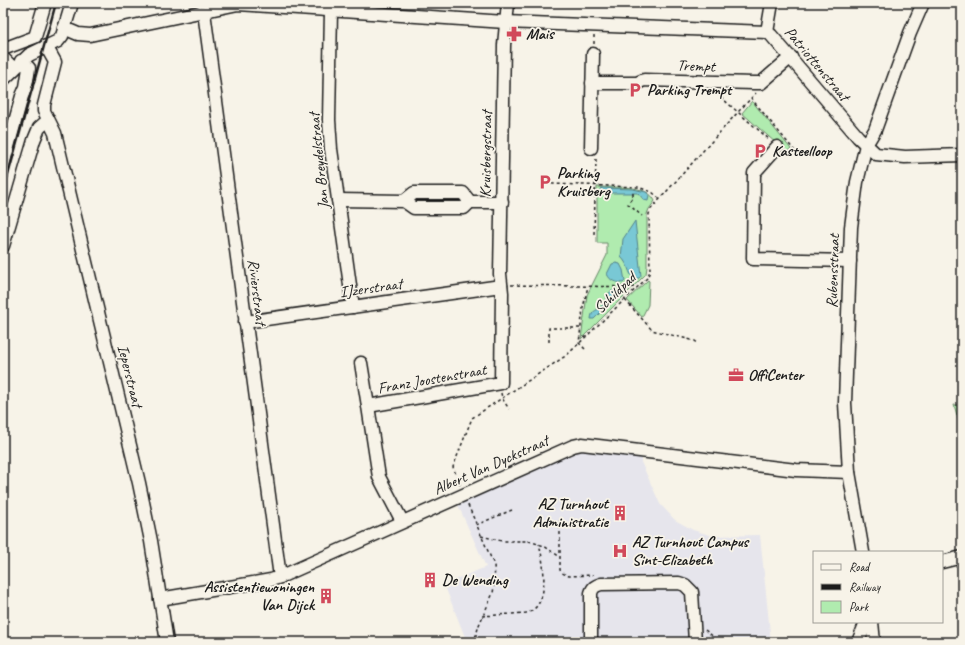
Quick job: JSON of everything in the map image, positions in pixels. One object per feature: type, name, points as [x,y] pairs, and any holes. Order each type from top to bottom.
[{"type":"street","points":[[3,49],[35,37],[45,3]]},
{"type":"street","points":[[3,80],[29,55],[58,41],[62,36],[72,3]]},
{"type":"street","name":"Kruisbergstraat","points":[[501,383],[500,274],[505,22],[508,3]]},
{"type":"street","points":[[767,32],[772,3]]},
{"type":"street","name":"Rubensstraat","points":[[863,551],[849,472],[845,403],[852,208],[866,145],[875,130],[910,33],[923,3]]},
{"type":"street","name":"Patriottenstraat","points":[[64,28],[78,34],[90,35],[238,4],[505,22],[767,32],[772,35],[858,137],[876,154],[905,157],[962,155]]},
{"type":"street","name":"Jan Breydelstraat","points":[[330,10],[329,120],[338,200],[353,307]]},
{"type":"street","name":"Rivierstraat","points":[[204,12],[280,577]]},
{"type":"street","name":"Ieperstraat","points":[[46,46],[55,62],[44,105],[44,112],[56,133],[133,458],[151,541],[167,642]]},
{"type":"street","points":[[592,148],[593,54]]},
{"type":"street","name":"Trempt","points":[[592,83],[637,83],[644,80],[761,82],[790,57]]},
{"type":"street","points":[[3,58],[18,65],[30,68],[26,87],[22,96],[3,164]]},
{"type":"street","points":[[3,246],[34,140],[39,128],[48,120]]},
{"type":"street","points":[[777,147],[754,173],[753,259],[850,261]]},
{"type":"street","points":[[338,200],[404,201],[414,208],[464,208],[470,202],[502,202]]},
{"type":"street","name":"IJzerstraat","points":[[245,322],[501,286]]},
{"type":"street","name":"Franz Joostenstraat","points":[[361,364],[380,477],[402,521]]},
{"type":"street","name":"Franz Joostenstraat","points":[[368,406],[501,383]]},
{"type":"street","name":"Albert Van Dyckstraat","points":[[160,599],[280,577],[402,521],[573,446],[582,444],[796,470],[849,472]]},
{"type":"street","points":[[943,562],[962,557]]},
{"type":"street","points":[[591,642],[591,593],[592,588],[596,585],[679,583],[685,585],[692,592],[695,642]]},
{"type":"street","points":[[858,642],[866,623]]},
{"type":"street","points":[[872,623],[874,642]]},
{"type":"path","points":[[593,54],[594,26]]},
{"type":"path","points":[[704,82],[787,155],[794,150],[751,98]]},
{"type":"path","name":"Schildpad","points":[[474,642],[482,616],[493,592],[495,581],[494,565],[453,467],[472,418],[566,355],[646,278],[650,271],[649,214],[651,210],[756,93]]},
{"type":"path","points":[[592,148],[596,153],[594,234]]},
{"type":"path","points":[[546,182],[553,184],[643,188],[652,192],[660,199]]},
{"type":"path","points":[[633,193],[634,196],[628,204],[642,216]]},
{"type":"path","points":[[501,286],[638,287]]},
{"type":"path","points":[[585,349],[579,343],[583,308],[588,286]]},
{"type":"path","points":[[624,300],[652,330],[695,341],[699,344]]},
{"type":"path","points":[[549,342],[549,328],[580,328]]},
{"type":"path","points":[[501,383],[502,398],[509,409]]},
{"type":"path","points":[[476,525],[512,510]]},
{"type":"path","points":[[481,536],[502,541],[529,541],[544,546],[561,557]]},
{"type":"path","points":[[482,616],[526,613],[536,609],[540,603],[542,594],[544,571],[543,559],[539,544]]},
{"type":"shaded area","name":"AZ Turnhout Campus Sint-Elizabeth","points":[[582,447],[641,458],[641,462],[660,504],[675,520],[693,530],[713,536],[760,535],[771,642],[467,642],[444,584],[486,567],[458,505]]},
{"type":"green space","points":[[752,101],[791,149],[786,152],[742,113]]},
{"type":"green space","points":[[597,187],[638,189],[651,195],[655,201],[647,214],[646,274],[581,339],[587,295],[607,255],[607,243],[597,243]]},
{"type":"green space","points":[[648,280],[648,305],[642,317],[627,300]]},
{"type":"green space","points":[[954,405],[962,405],[962,432]]},
{"type":"water","points":[[601,188],[633,189],[646,192],[649,195],[648,201],[644,200],[638,193],[602,193],[600,191]]},
{"type":"water","points":[[635,221],[641,276],[634,279],[626,263],[621,257],[623,239]]},
{"type":"water","points":[[612,264],[620,264],[623,270],[625,281],[623,283],[610,279],[607,274]]},
{"type":"water","points":[[612,291],[619,292],[619,294],[594,319],[591,319],[593,313],[601,307]]},
{"type":"railway","points":[[3,193],[56,3]]},
{"type":"place","name":"Mais","points":[[514,34]]},
{"type":"place","name":"Parking Trempt","points":[[635,90]]},
{"type":"place","name":"Kasteelloop","points":[[760,151]]},
{"type":"place","name":"Parking Kruisberg","points":[[545,182]]},
{"type":"place","name":"OffiCenter","points":[[736,375]]},
{"type":"place","name":"AZ Turnhout Administratie","points":[[620,513]]},
{"type":"place","name":"AZ Turnhout Campus Sint-Elizabeth","points":[[620,551]]},
{"type":"place","name":"De Wending","points":[[430,580]]},
{"type":"place","name":"Assistentiewoningen Van Dijck","points":[[326,596]]}]
